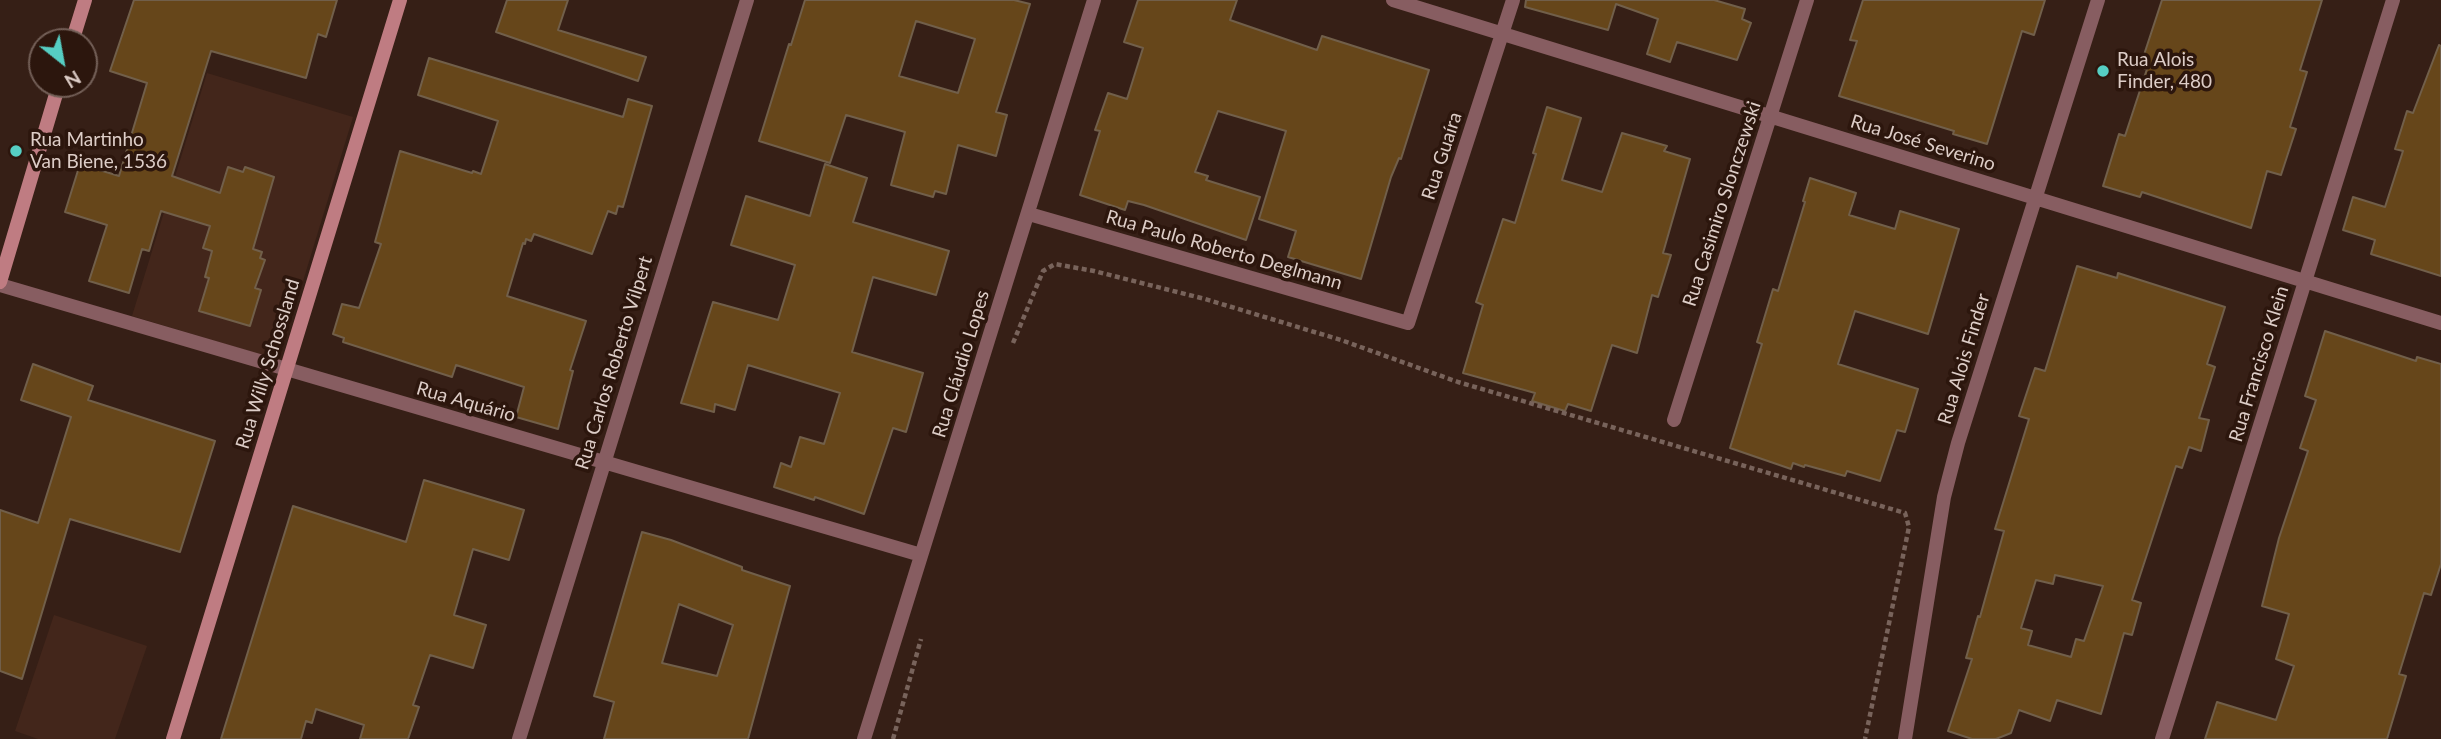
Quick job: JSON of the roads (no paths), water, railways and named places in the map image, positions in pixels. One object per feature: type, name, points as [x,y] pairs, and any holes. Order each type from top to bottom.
[{"type":"street","points":[[76,28],[85,0]]},
{"type":"street","name":"Rua Willy Schossland","points":[[173,739],[400,0]]},
{"type":"street","name":"Rua Carlos Roberto Vilpert","points":[[519,739],[747,0]]},
{"type":"street","name":"Rua Cláudio Lopes","points":[[864,739],[1094,0]]},
{"type":"street","name":"Rua José Severino","points":[[1393,0],[2441,323]]},
{"type":"street","name":"Rua Guaíra","points":[[1408,323],[1513,0]]},
{"type":"street","name":"Rua Casimiro Slonczewski","points":[[1674,420],[1807,0]]},
{"type":"street","name":"Rua Alois Finder","points":[[1905,739],[1944,497],[1958,443],[2098,0]]},
{"type":"street","name":"Rua Francisco Klein","points":[[2162,739],[2393,0]]},
{"type":"street","points":[[0,284],[56,98]]},
{"type":"street","name":"Rua Paulo Roberto Deglmann","points":[[1028,214],[1408,323]]},
{"type":"street","name":"Rua Aquário","points":[[0,284],[921,555]]},
{"type":"place","name":"Rua Alois Finder, 480","points":[[2103,71]]},
{"type":"place","name":"Rua Martinho Van Biene, 1536","points":[[16,151]]}]
